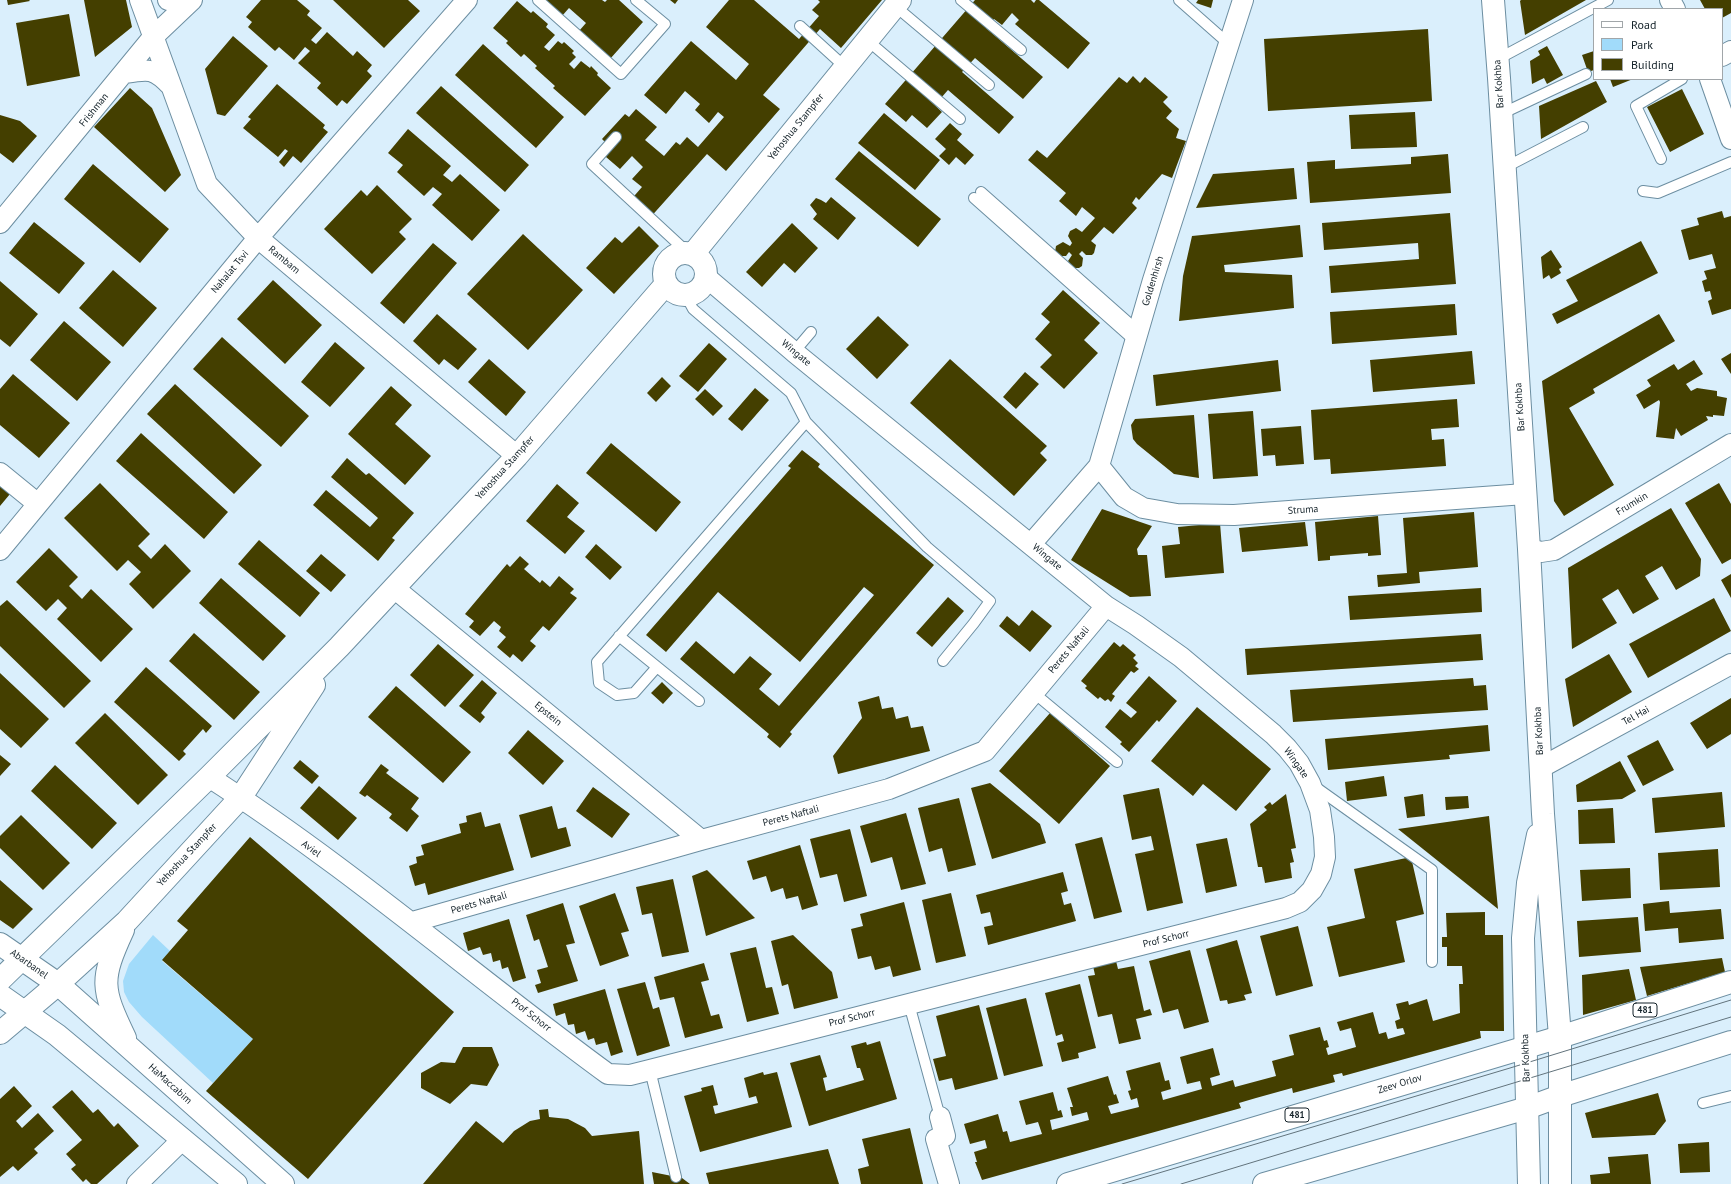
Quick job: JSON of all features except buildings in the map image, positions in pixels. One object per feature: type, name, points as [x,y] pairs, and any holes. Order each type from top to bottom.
[{"type":"street","name":"Rambam","points":[[140,0],[206,184],[258,238],[517,456]]},
{"type":"street","points":[[168,0],[175,2],[191,1]]},
{"type":"street","name":"Nahalat Tsvi","points":[[0,550],[258,238],[467,0]]},
{"type":"street","name":"Goldenhirsh","points":[[1031,544],[1099,466],[1153,280],[1230,45],[1243,0]]},
{"type":"street","name":"Bar Kokhba","points":[[1493,0],[1529,549],[1540,768],[1560,1037],[1560,1184]]},
{"type":"street","name":"Frishman","points":[[0,223],[154,37],[191,1]]},
{"type":"street","name":"Yehoshua Stampfer","points":[[690,253],[898,3]]},
{"type":"street","points":[[125,73],[144,70],[158,73],[171,86]]},
{"type":"street","points":[[1710,80],[1731,139]]},
{"type":"street","points":[[690,253],[703,263],[706,276],[704,284],[699,290],[686,296],[672,291],[666,284],[663,272],[665,265],[675,255],[690,253]]},
{"type":"street","name":"Wingate","points":[[706,276],[794,352],[1106,606],[1167,646],[1273,734],[1299,763],[1310,783],[1320,810],[1325,857],[1321,874]]},
{"type":"street","name":"Yehoshua Stampfer","points":[[0,980],[209,777],[339,647],[517,456],[666,284]]},
{"type":"street","name":"Frumkin","points":[[1529,549],[1541,552],[1554,550],[1731,444]]},
{"type":"street","name":"Struma","points":[[1099,466],[1124,497],[1143,508],[1177,514],[1234,515],[1525,494]]},
{"type":"street","points":[[0,473],[38,504]]},
{"type":"street","name":"Epstein","points":[[394,588],[701,840]]},
{"type":"street","name":"Perets Naftali","points":[[412,922],[701,840],[889,789],[985,751],[1106,606]]},
{"type":"street","name":"Yehoshua Stampfer","points":[[0,1033],[58,984],[127,921],[240,797],[339,647]]},
{"type":"street","name":"Tel Hai","points":[[1540,768],[1731,664]]},
{"type":"street","name":"Aviel","points":[[209,777],[240,797],[412,922]]},
{"type":"street","name":"Bar Kokhba","points":[[1529,1184],[1523,938],[1528,883],[1533,853],[1543,814]]},
{"type":"street","name":"Prof Schorr","points":[[412,922],[608,1074],[630,1075],[1286,908],[1300,902],[1312,890],[1321,874]]},
{"type":"street","points":[[127,921],[110,959],[106,973],[106,988],[110,1007],[128,1047]]},
{"type":"street","name":"Abarbanel","points":[[0,944],[58,984]]},
{"type":"street","name":"Zeev Orlov","points":[[1068,1184],[1560,1037],[1731,982]]},
{"type":"street","name":"HaMaccabim","points":[[58,984],[283,1184]]},
{"type":"street","points":[[0,995],[57,1035],[236,1184]]},
{"type":"street","points":[[1264,1184],[1527,1108],[1560,1096],[1731,1042]]},
{"type":"street","points":[[940,1117],[945,1136],[936,1139],[949,1184]]},
{"type":"street","points":[[137,1184],[182,1139]]},
{"type":"lane","points":[[538,0],[621,74],[665,24],[636,0]]},
{"type":"lane","points":[[961,0],[1021,50]]},
{"type":"lane","points":[[1179,0],[1230,45]]},
{"type":"lane","points":[[1593,8],[1608,0]]},
{"type":"lane","points":[[898,3],[988,85]]},
{"type":"lane","points":[[1498,59],[1593,8]]},
{"type":"lane","points":[[800,26],[846,67]]},
{"type":"lane","points":[[867,40],[960,119]]},
{"type":"lane","points":[[1501,114],[1586,74]]},
{"type":"lane","points":[[1662,158],[1636,106],[1680,80]]},
{"type":"lane","points":[[1504,168],[1583,127]]},
{"type":"lane","points":[[616,137],[592,164],[690,253]]},
{"type":"lane","points":[[1643,191],[1658,192],[1731,162]]},
{"type":"lane","points":[[978,195],[1136,336]]},
{"type":"lane","points":[[686,296],[693,309],[791,393],[806,422],[927,547],[990,601],[943,660]]},
{"type":"lane","points":[[794,352],[811,332]]},
{"type":"lane","points":[[657,667],[634,693],[617,695],[599,683],[597,662],[806,422]]},
{"type":"lane","points":[[619,636],[699,701]]},
{"type":"lane","points":[[1034,692],[1117,762]]},
{"type":"lane","points":[[1310,783],[1432,870],[1432,962]]},
{"type":"lane","points":[[909,1004],[940,1117]]},
{"type":"lane","points":[[650,1070],[676,1177]]},
{"type":"lane","points":[[1703,1103],[1731,1096]]},
{"type":"green space","points":[[153,935],[170,951],[162,961],[253,1039],[213,1083],[142,1017],[129,1002],[124,992],[123,981],[129,964]]},
{"type":"tram line","points":[[1122,1184],[1731,1000]]},
{"type":"tram line","points":[[1181,1184],[1731,1017]]}]
